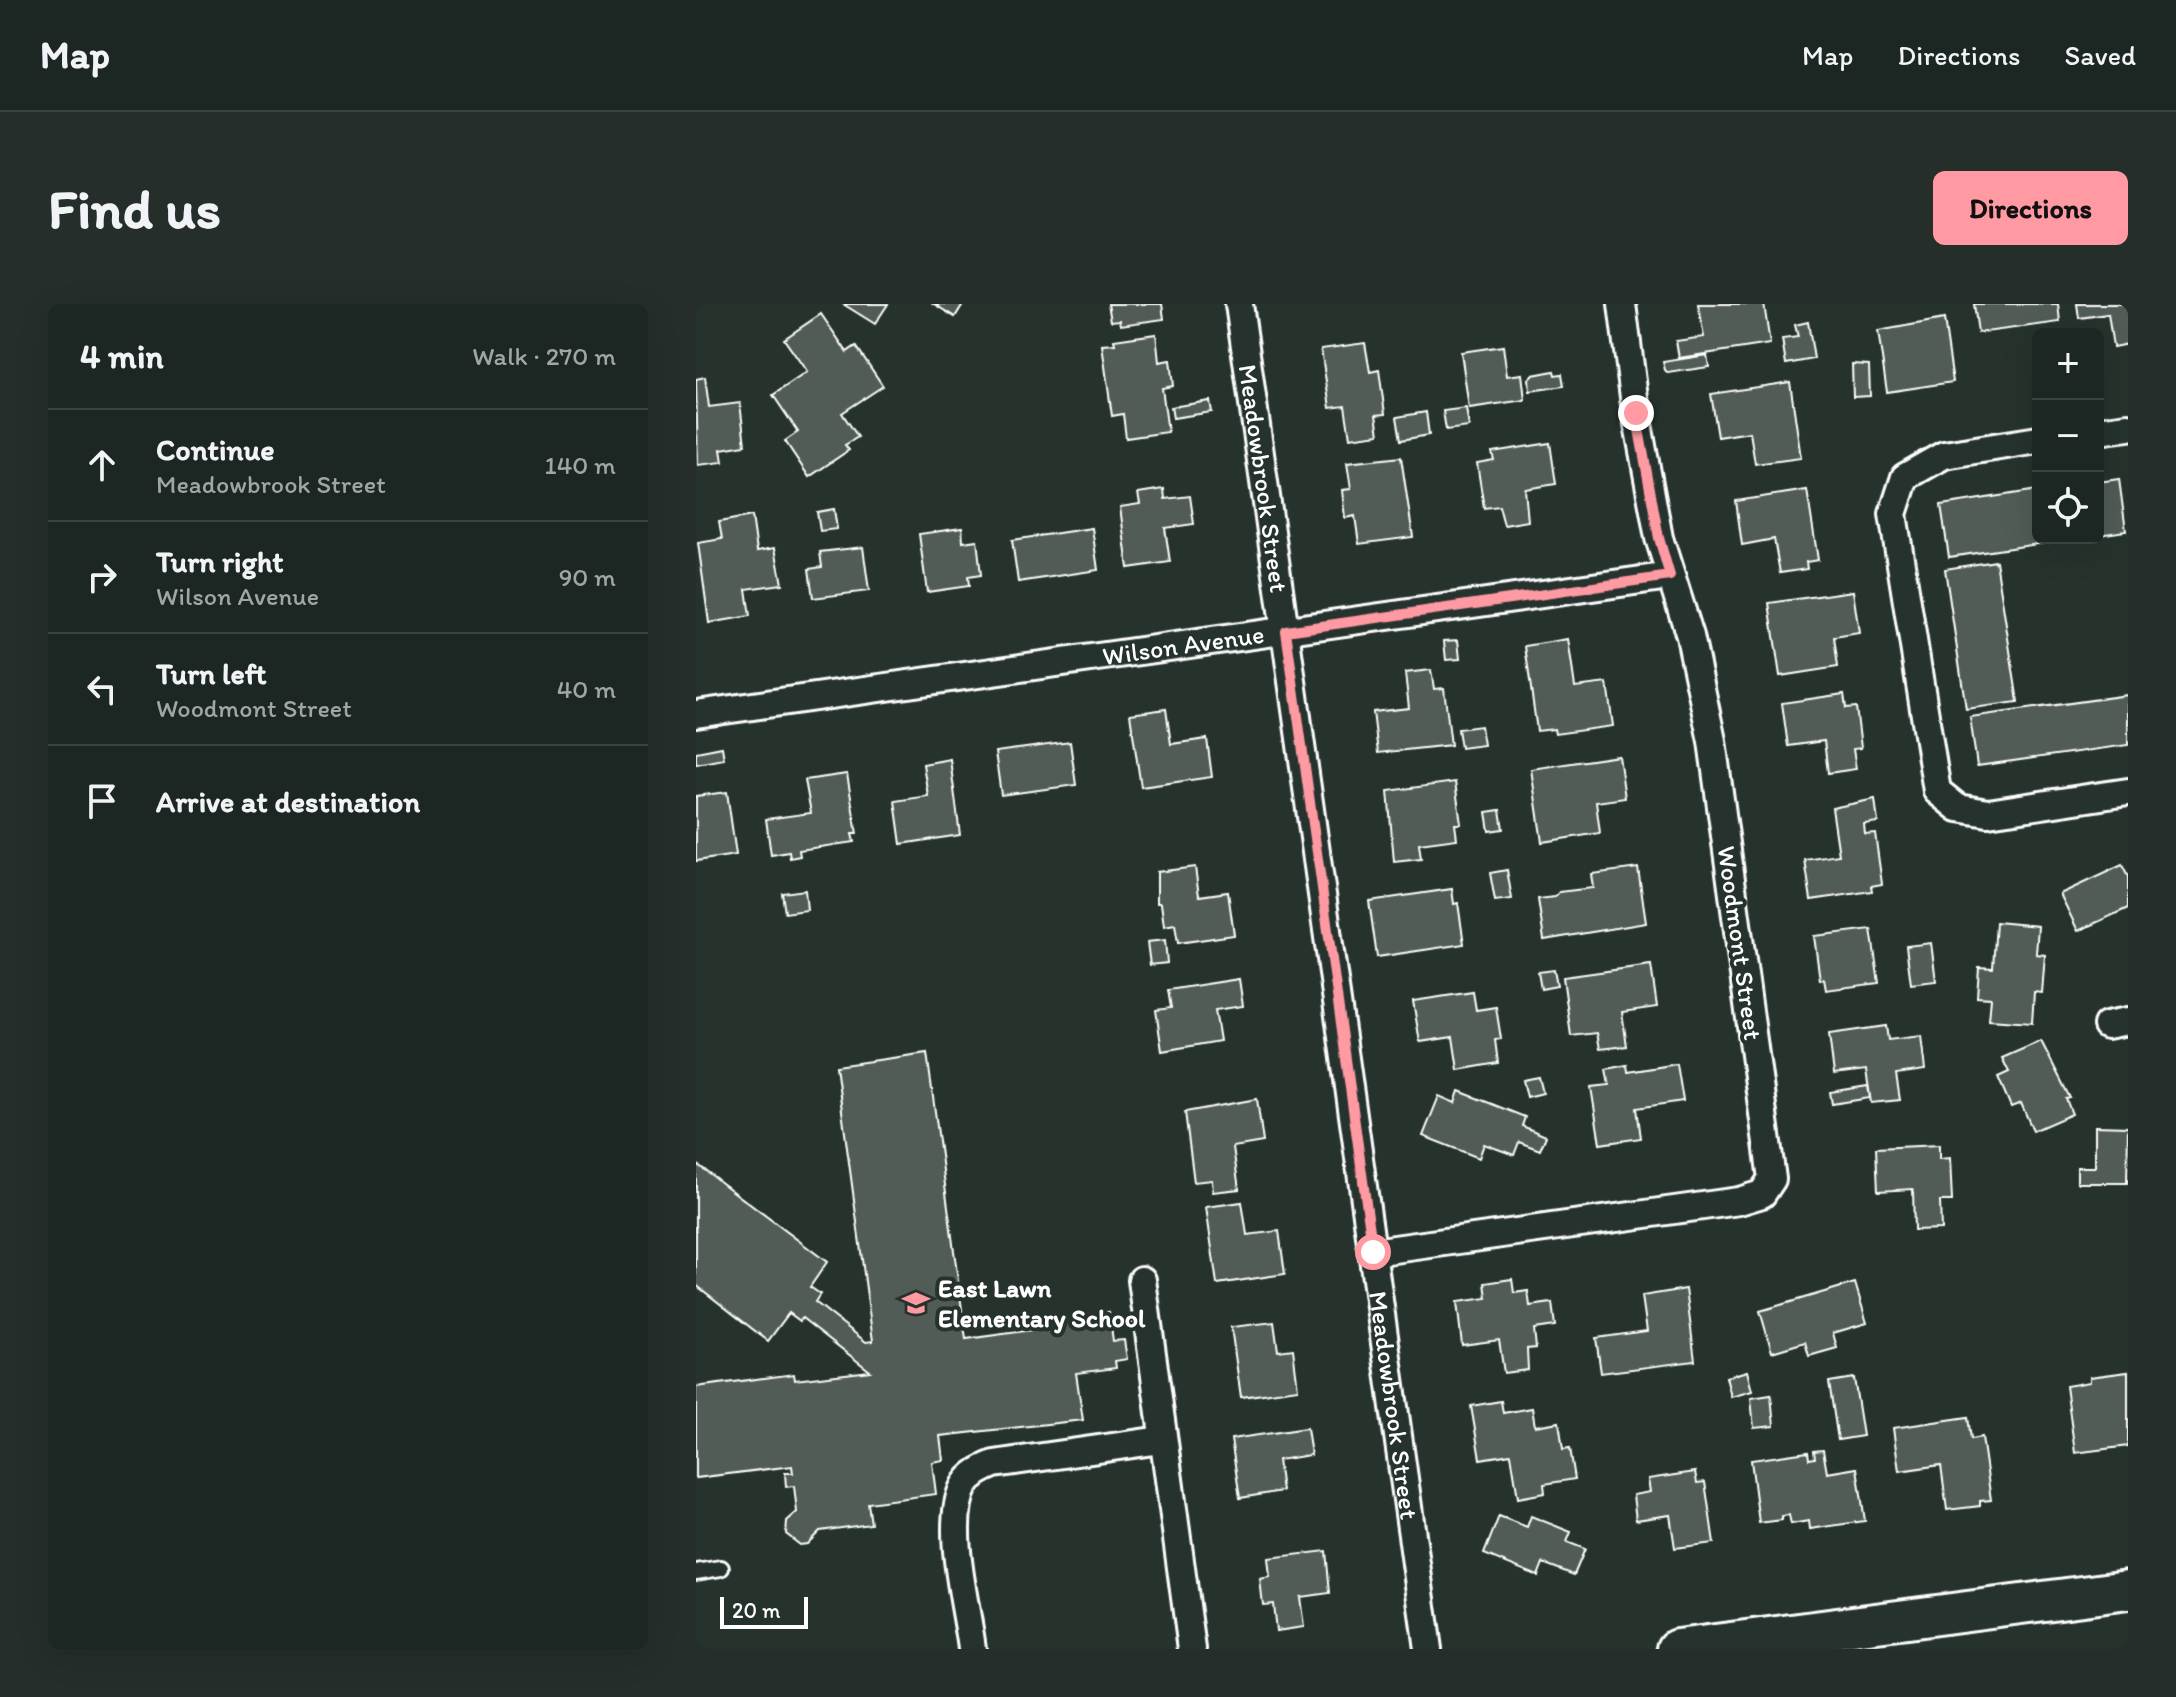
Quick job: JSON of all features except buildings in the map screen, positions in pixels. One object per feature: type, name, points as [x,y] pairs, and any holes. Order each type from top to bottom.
[{"type":"main road","points":[[1677,1649],[2128,1590]]},
{"type":"street","name":"Meadowbrook Street","points":[[1239,304],[1428,1649]]},
{"type":"street","name":"Woodmont Street","points":[[1373,1252],[1739,1201],[1769,1188],[1772,1167],[1712,741],[1690,636],[1659,538],[1636,413],[1622,304]]},
{"type":"street","points":[[2104,430],[2128,427]]},
{"type":"street","points":[[2032,441],[1944,455],[1905,477],[1893,514],[1937,791],[1958,808],[1988,813],[2128,792]]},
{"type":"street","name":"Wilson Avenue","points":[[696,714],[1670,576]]},
{"type":"street","points":[[1142,1280],[1161,1440],[1192,1649]]},
{"type":"street","points":[[972,1649],[956,1529],[957,1508],[965,1485],[977,1472],[994,1464],[1161,1440]]},
{"type":"lane","points":[[696,1572],[721,1568]]},
{"type":"place","name":"East Lawn Elementary School","points":[[916,1303]]},
{"type":"route","points":[[1373,1252],[1286,631],[1670,576],[1659,538],[1636,413]]}]
